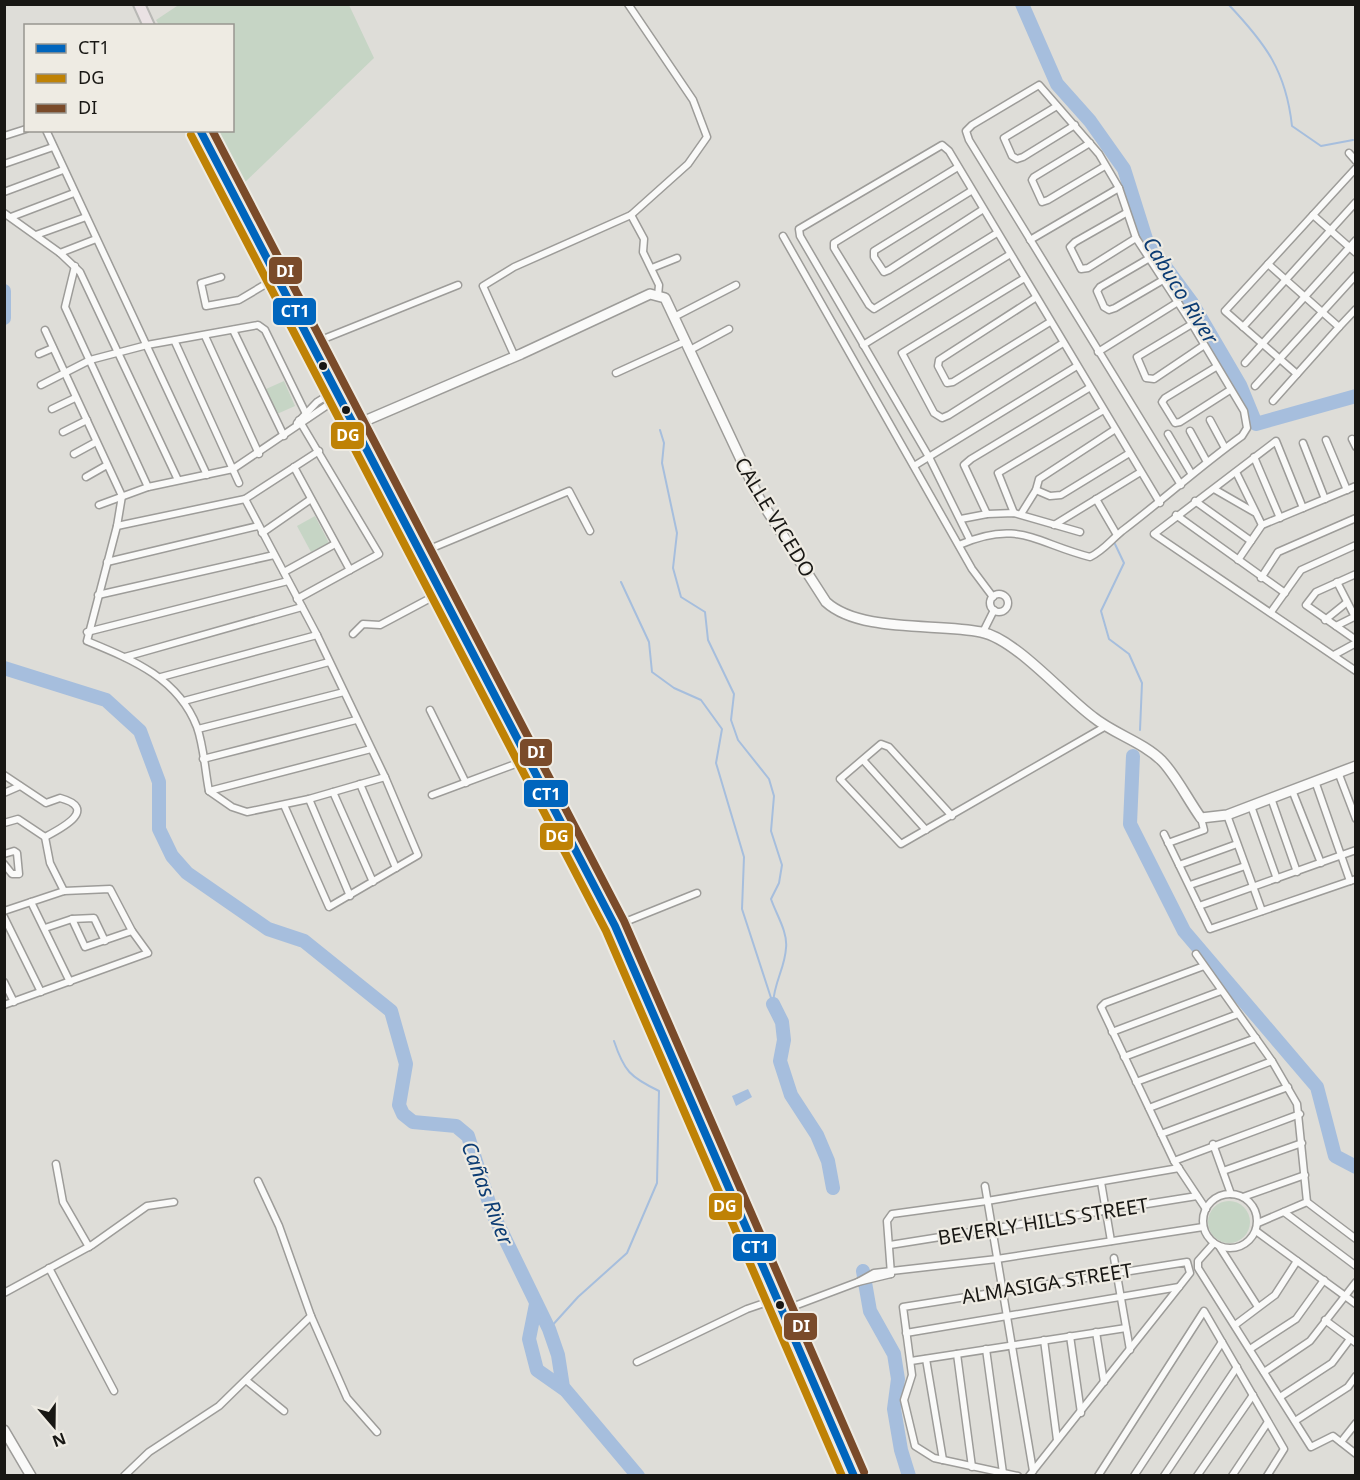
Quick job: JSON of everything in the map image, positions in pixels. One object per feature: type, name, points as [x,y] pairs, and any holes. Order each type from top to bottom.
[{"type":"main road","points":[[139,4],[148,24]]},
{"type":"main road","points":[[201,132],[615,926],[781,1311],[855,1476]]},
{"type":"street","points":[[515,357],[483,286],[514,267],[631,215],[688,164],[707,138],[693,100],[628,4]]},
{"type":"street","points":[[959,545],[970,540],[1012,532],[1090,557],[1160,503],[1180,485],[1191,474],[1242,436],[1247,428],[1246,417],[1192,324],[1136,238],[1119,188],[1090,143],[1039,86],[966,132],[1180,485]]},
{"type":"street","points":[[1057,106],[1004,138],[1012,156],[1017,159],[1023,158],[1075,125]]},
{"type":"street","points":[[4,136],[24,130]]},
{"type":"street","points":[[47,132],[207,474]]},
{"type":"street","points":[[1090,143],[1034,177],[1032,180],[1038,198],[1042,202],[1048,200],[1105,166]]},
{"type":"street","points":[[970,540],[929,457],[800,236],[800,229],[942,145],[958,167],[1102,411],[1160,503]]},
{"type":"street","points":[[4,164],[53,147]]},
{"type":"street","points":[[1348,153],[1356,161]]},
{"type":"street","points":[[958,167],[834,243],[834,248],[868,305],[874,309],[997,233]]},
{"type":"street","points":[[1297,374],[1225,311],[1356,168]]},
{"type":"street","points":[[4,192],[63,170]]},
{"type":"street","points":[[1030,240],[1119,188]]},
{"type":"street","points":[[971,191],[874,251],[880,268],[884,272],[889,270],[982,210]]},
{"type":"street","points":[[8,215],[74,193]]},
{"type":"street","points":[[1243,327],[1356,202]]},
{"type":"street","points":[[1126,213],[1075,242],[1070,247],[1072,253],[1081,269],[1088,268],[1136,238]]},
{"type":"street","points":[[8,215],[75,266],[178,480]]},
{"type":"street","points":[[353,426],[515,357],[650,294],[658,296],[659,285],[643,252],[644,239],[631,215]]},
{"type":"street","points":[[1313,215],[1356,253]]},
{"type":"street","points":[[36,235],[86,217]]},
{"type":"street","points":[[783,236],[981,585],[993,597]]},
{"type":"street","points":[[60,254],[96,239]]},
{"type":"street","points":[[1245,363],[1356,240]]},
{"type":"street","points":[[863,345],[1009,255]]},
{"type":"street","points":[[652,268],[677,258]]},
{"type":"street","points":[[1148,259],[1100,287],[1097,291],[1104,308],[1109,310],[1115,308],[1163,280]]},
{"type":"street","points":[[1268,264],[1339,327]]},
{"type":"street","points":[[75,266],[65,307],[148,487]]},
{"type":"street","points":[[1255,386],[1356,275]]},
{"type":"street","points":[[221,277],[201,283],[206,306],[240,300],[276,278]]},
{"type":"street","points":[[1023,279],[903,353],[934,413],[942,418],[949,415],[1063,343]]},
{"type":"street","points":[[311,344],[458,285]]},
{"type":"street","points":[[676,316],[736,285]]},
{"type":"street","name":"CALLE VICEDO","points":[[658,296],[665,298],[676,316],[759,498],[826,602],[843,614],[880,622],[983,632],[1013,649],[1106,726],[1162,761],[1201,818]]},
{"type":"street","points":[[1035,298],[939,360],[943,379],[952,382],[1050,322]]},
{"type":"street","points":[[1098,352],[1178,302]]},
{"type":"street","points":[[1273,401],[1356,309]]},
{"type":"street","points":[[1192,324],[1137,357],[1146,378],[1154,379],[1203,346]]},
{"type":"street","points":[[41,384],[90,360],[147,345],[175,342],[258,325],[265,330],[306,415]]},
{"type":"street","points":[[690,350],[729,329]]},
{"type":"street","points":[[45,330],[122,495],[117,526],[87,632],[87,641],[125,657],[161,677],[184,701],[198,729],[209,791],[232,807],[247,812],[284,805],[385,777]]},
{"type":"street","points":[[233,330],[284,436]]},
{"type":"street","points":[[205,336],[259,454]]},
{"type":"street","points":[[616,373],[686,341]]},
{"type":"street","points":[[175,342],[238,483]]},
{"type":"street","points":[[39,354],[53,348]]},
{"type":"street","points":[[914,466],[1077,366]]},
{"type":"street","points":[[1216,367],[1165,398],[1162,402],[1171,419],[1174,423],[1180,422],[1230,390]]},
{"type":"street","points":[[987,514],[964,465],[1089,388]]},
{"type":"street","points":[[99,505],[148,487],[232,469],[259,454],[284,436],[306,415],[337,395]]},
{"type":"street","points":[[52,409],[75,398]]},
{"type":"street","points":[[1018,513],[998,473],[1102,411]]},
{"type":"street","points":[[63,432],[87,420]]},
{"type":"street","points":[[1210,420],[1225,448]]},
{"type":"street","points":[[297,599],[379,554],[319,451],[298,423]]},
{"type":"street","points":[[1018,513],[1036,490],[1039,479],[1114,430]]},
{"type":"street","points":[[1190,431],[1207,462]]},
{"type":"street","points":[[1168,434],[1191,474]]},
{"type":"street","points":[[1352,439],[1356,447]]},
{"type":"street","points":[[1303,508],[1275,441],[1154,534],[1356,671]]},
{"type":"street","points":[[1326,441],[1347,490]]},
{"type":"street","points":[[74,454],[96,442]]},
{"type":"street","points":[[1302,443],[1325,499]]},
{"type":"street","points":[[117,526],[245,499],[319,451]]},
{"type":"street","points":[[1036,490],[1050,496],[1061,495],[1128,454]]},
{"type":"street","points":[[1254,457],[1281,518]]},
{"type":"street","points":[[86,477],[107,465]]},
{"type":"street","points":[[294,467],[350,570]]},
{"type":"street","points":[[1236,471],[1262,525]]},
{"type":"street","points":[[1053,525],[1139,472]]},
{"type":"street","points":[[1238,560],[1262,525],[1356,486]]},
{"type":"street","points":[[1214,489],[1254,512]]},
{"type":"street","points":[[420,553],[569,491],[590,531]]},
{"type":"street","points":[[245,499],[317,635],[385,777],[417,851],[415,857],[332,907],[326,904],[284,805]]},
{"type":"street","points":[[262,533],[311,499]]},
{"type":"street","points":[[1096,499],[1117,535]]},
{"type":"street","points":[[1195,501],[1251,541]]},
{"type":"street","points":[[961,519],[987,514],[1018,513],[1080,532]]},
{"type":"street","points":[[1176,515],[1261,578],[1285,592]]},
{"type":"street","points":[[1261,578],[1278,552],[1356,518]]},
{"type":"street","points":[[107,562],[258,526]]},
{"type":"street","points":[[284,572],[335,544]]},
{"type":"street","points":[[1271,612],[1301,570],[1356,545]]},
{"type":"street","points":[[98,596],[274,555]]},
{"type":"street","points":[[1334,655],[1356,641],[1306,605],[1316,592],[1356,574]]},
{"type":"street","points":[[87,632],[288,581]]},
{"type":"street","points":[[1336,626],[1355,617],[1346,603],[1338,582]]},
{"type":"street","points":[[353,634],[363,624],[380,625],[441,592]]},
{"type":"street","points":[[993,597],[1002,595],[1008,602],[1004,610],[994,610]]},
{"type":"street","points":[[993,597],[990,604],[994,610]]},
{"type":"street","points":[[1325,620],[1346,603]]},
{"type":"street","points":[[125,657],[302,607]]},
{"type":"street","points":[[983,632],[994,610]]},
{"type":"street","points":[[161,677],[317,635]]},
{"type":"street","points":[[184,701],[329,662]]},
{"type":"street","points":[[198,729],[344,692]]},
{"type":"street","points":[[429,710],[466,783]]},
{"type":"street","points":[[203,759],[356,720]]},
{"type":"street","points":[[952,816],[889,747],[881,744],[840,779],[901,844],[952,816],[1106,726]]},
{"type":"street","points":[[209,791],[371,749]]},
{"type":"street","points":[[432,795],[529,759]]},
{"type":"street","points":[[863,760],[926,830]]},
{"type":"street","points":[[1168,843],[1204,830],[1201,818],[1227,815],[1356,766]]},
{"type":"street","points":[[1338,772],[1356,819]]},
{"type":"street","points":[[4,775],[46,803],[60,798],[72,804],[76,810],[76,817],[72,823],[45,837]]},
{"type":"street","points":[[1164,834],[1210,929],[1353,880],[1315,781]]},
{"type":"street","points":[[360,784],[396,868]]},
{"type":"street","points":[[4,793],[20,786]]},
{"type":"street","points":[[1292,790],[1321,863]]},
{"type":"street","points":[[333,792],[373,882]]},
{"type":"street","points":[[1271,798],[1297,872]]},
{"type":"street","points":[[309,799],[350,896]]},
{"type":"street","points":[[1251,806],[1277,879]]},
{"type":"street","points":[[1227,815],[1262,911]]},
{"type":"street","points":[[4,824],[18,819],[45,837],[50,862],[64,891]]},
{"type":"street","points":[[1179,865],[1237,844]]},
{"type":"street","points":[[1199,906],[1356,850]]},
{"type":"street","points":[[4,854],[11,851],[17,853],[19,874],[12,874],[4,864]]},
{"type":"street","points":[[1190,885],[1245,866]]},
{"type":"street","points":[[4,911],[64,891],[113,890],[132,931],[148,949],[145,956],[4,1005]]},
{"type":"street","points":[[615,926],[697,893]]},
{"type":"street","points":[[31,902],[70,982]]},
{"type":"street","points":[[4,917],[41,992]]},
{"type":"street","points":[[45,928],[72,919],[94,918],[105,941]]},
{"type":"street","points":[[72,919],[85,947],[132,931]]},
{"type":"street","points":[[1196,954],[1288,1087],[1300,1114],[1307,1202],[1356,1239]]},
{"type":"street","points":[[1204,966],[1105,1003],[1101,1007],[1174,1161],[1206,1209]]},
{"type":"street","points":[[4,982],[14,1002]]},
{"type":"street","points":[[1112,1032],[1221,991]]},
{"type":"street","points":[[1124,1057],[1238,1014]]},
{"type":"street","points":[[1136,1082],[1256,1038]]},
{"type":"street","points":[[1149,1108],[1272,1061]]},
{"type":"street","points":[[1161,1134],[1288,1087]]},
{"type":"street","points":[[1174,1161],[1213,1144],[1300,1114]]},
{"type":"street","points":[[1223,1171],[1302,1143]]},
{"type":"street","points":[[1213,1144],[1231,1194]]},
{"type":"street","points":[[56,1164],[63,1202],[88,1247]]},
{"type":"street","points":[[891,1273],[888,1216],[1179,1168]]},
{"type":"street","points":[[1258,1307],[1203,1227],[1206,1209],[1221,1195],[1231,1194],[1244,1197],[1305,1175]]},
{"type":"street","points":[[258,1181],[279,1226],[311,1317],[347,1398],[377,1432]]},
{"type":"street","points":[[1101,1182],[1111,1241]]},
{"type":"street","points":[[985,1186],[1031,1473]]},
{"type":"street","name":"BEVERLY HILLS STREET","points":[[890,1245],[1197,1196]]},
{"type":"street","points":[[1216,1245],[1236,1248],[1252,1238],[1258,1223],[1254,1208],[1244,1197]]},
{"type":"street","points":[[4,1293],[88,1247],[147,1206],[174,1202]]},
{"type":"street","points":[[1258,1223],[1307,1202]]},
{"type":"street","points":[[1284,1212],[1356,1266]]},
{"type":"street","points":[[781,1311],[866,1279],[903,1270],[997,1259],[1203,1227]]},
{"type":"street","points":[[1256,1231],[1356,1304]]},
{"type":"street","points":[[1216,1245],[1198,1261],[1198,1268],[1311,1447],[1333,1436],[1356,1454]]},
{"type":"street","points":[[1114,1258],[1130,1350]]},
{"type":"street","points":[[1235,1325],[1275,1295],[1297,1261]]},
{"type":"street","name":"ALMASIGA STREET","points":[[906,1333],[902,1311],[908,1305],[1187,1262],[1190,1273],[1179,1287]]},
{"type":"street","points":[[49,1268],[114,1391]]},
{"type":"street","points":[[1250,1349],[1296,1319],[1324,1280]]},
{"type":"street","points":[[1264,1372],[1310,1341],[1356,1282]]},
{"type":"street","points":[[1018,1476],[934,1458],[915,1446],[904,1400],[912,1376],[906,1333],[1179,1287]]},
{"type":"street","points":[[1031,1473],[1179,1287]]},
{"type":"street","points":[[637,1362],[747,1309],[776,1299]]},
{"type":"street","points":[[1098,1476],[1204,1311],[1284,1449],[1267,1476]]},
{"type":"street","points":[[124,1476],[149,1452],[217,1407],[247,1381],[311,1317]]},
{"type":"street","points":[[1280,1397],[1332,1363],[1353,1341],[1325,1320]]},
{"type":"street","points":[[911,1361],[1126,1328]]},
{"type":"street","points":[[1096,1332],[1104,1382]]},
{"type":"street","points":[[1070,1336],[1081,1413]]},
{"type":"street","points":[[1044,1341],[1058,1440]]},
{"type":"street","points":[[1134,1476],[1222,1342]]},
{"type":"street","points":[[986,1349],[1003,1473]]},
{"type":"street","points":[[957,1354],[972,1467]]},
{"type":"street","points":[[926,1359],[944,1460]]},
{"type":"street","points":[[1164,1476],[1237,1367]]},
{"type":"street","points":[[1295,1421],[1348,1387],[1356,1376]]},
{"type":"street","points":[[247,1381],[284,1411]]},
{"type":"street","points":[[1197,1476],[1253,1395]]},
{"type":"street","points":[[1232,1476],[1268,1422]]},
{"type":"street","points":[[1341,1442],[1356,1423]]},
{"type":"street","points":[[4,1430],[31,1476]]},
{"type":"green space","points":[[180,4],[349,5],[374,58],[241,186],[213,132],[234,132],[234,24],[158,24],[156,20]]},
{"type":"green space","points":[[284,381],[295,406],[277,414],[266,389]]},
{"type":"green space","points":[[315,516],[329,543],[311,552],[297,526]]},
{"type":"green space","points":[[1229,1201],[1244,1207],[1250,1222],[1244,1237],[1229,1243],[1214,1237],[1208,1222],[1214,1207]]},
{"type":"water","points":[[748,1089],[752,1097],[736,1106],[732,1096]]},
{"type":"waterway","name":"Cabuco River","points":[[1022,4],[1057,84],[1090,121],[1124,169],[1147,242],[1192,303],[1240,385],[1256,424],[1356,396]]},
{"type":"waterway","points":[[1228,4],[1253,32],[1272,59],[1285,89],[1292,126],[1321,146],[1353,140]]},
{"type":"waterway","name":"Cañas River","points":[[4,291],[4,318]]},
{"type":"waterway","points":[[660,430],[664,443],[662,463],[677,533],[673,568],[681,597],[705,612],[708,640],[734,694],[731,720],[738,740],[769,779],[774,796],[771,831],[782,865],[779,883],[771,899],[786,942],[784,962],[775,989],[773,1004]]},
{"type":"waterway","points":[[1114,542],[1124,563],[1101,611],[1109,639],[1129,654],[1142,683],[1140,730]]},
{"type":"waterway","points":[[621,582],[649,642],[652,672],[674,688],[701,700],[722,729],[716,763],[744,857],[742,909],[772,1001]]},
{"type":"waterway","name":"Cañas River","points":[[4,668],[106,700],[140,731],[159,782],[159,829],[172,856],[187,873],[268,929],[304,941],[391,1011],[406,1064],[399,1105],[403,1114],[413,1122],[456,1126],[468,1136],[492,1212],[549,1329],[558,1355],[563,1387],[638,1476]]},
{"type":"waterway","points":[[1133,756],[1130,824],[1184,931],[1317,1087],[1335,1156],[1356,1167]]},
{"type":"waterway","points":[[773,1004],[782,1022],[784,1040],[780,1061],[791,1095],[817,1135],[828,1161],[833,1188]]},
{"type":"waterway","points":[[549,1329],[578,1297],[627,1253],[657,1183],[659,1091],[641,1082],[629,1072],[621,1060],[614,1041]]},
{"type":"waterway","points":[[863,1271],[870,1311],[894,1354],[898,1379],[894,1409],[901,1450],[909,1476]]},
{"type":"waterway","points":[[536,1304],[529,1339],[537,1370],[564,1389]]},
{"type":"transit line","name":"CT1","points":[[201,132],[615,926],[854,1476]]},
{"type":"transit line","name":"DI","points":[[213,132],[624,921],[864,1472]]},
{"type":"transit line","name":"DG","points":[[191,135],[606,931],[842,1476]]}]
